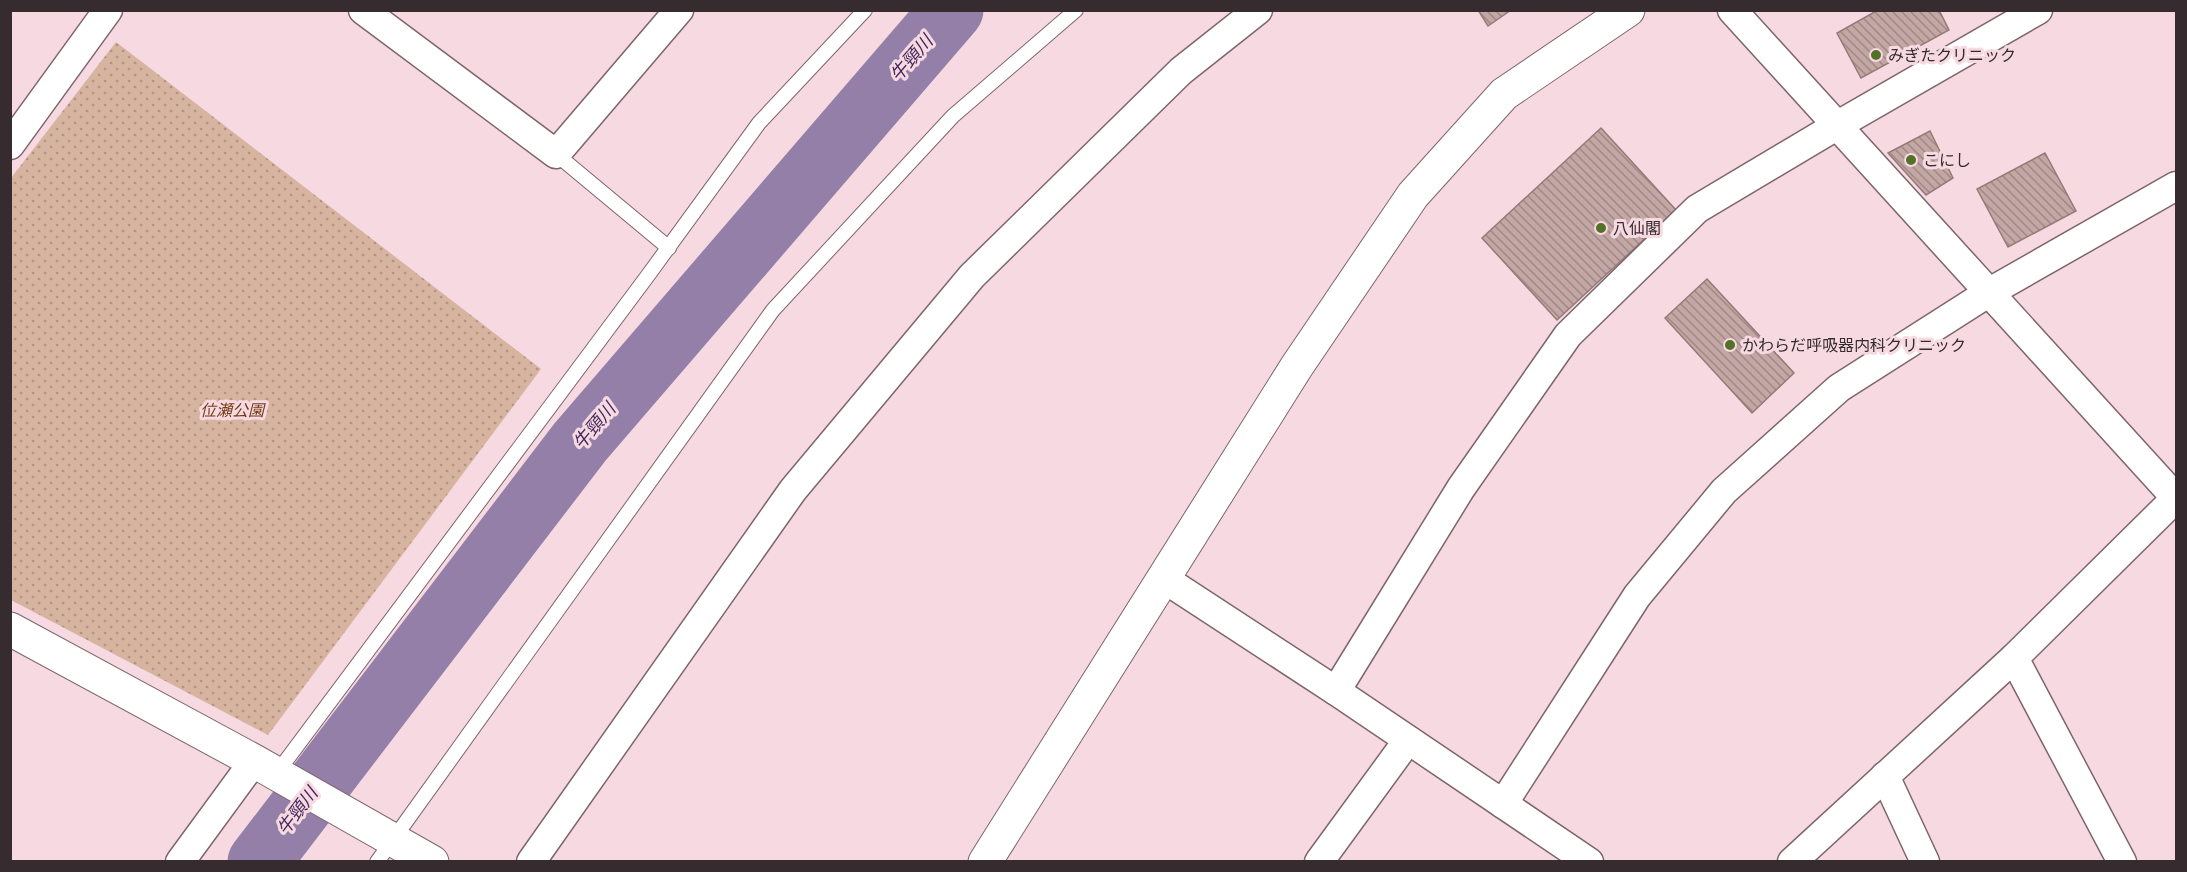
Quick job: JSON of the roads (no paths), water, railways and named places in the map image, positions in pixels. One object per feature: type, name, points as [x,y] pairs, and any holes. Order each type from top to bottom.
[{"type":"street","points":[[10,145],[108,10]]},
{"type":"street","points":[[373,13],[556,154],[680,10]]},
{"type":"street","points":[[531,861],[793,490],[972,276],[1181,71],[1258,10]]},
{"type":"street","points":[[986,861],[1297,366],[1413,195],[1504,94],[1628,10]]},
{"type":"street","points":[[1732,10],[2176,498],[2014,658],[1792,861]]},
{"type":"street","points":[[1336,691],[1461,488],[1568,334],[1697,209],[2038,10]]},
{"type":"street","points":[[1503,804],[1637,596],[1724,491],[1839,388],[1988,293],[2176,186]]},
{"type":"street","points":[[1163,578],[1589,861]]},
{"type":"street","points":[[10,629],[265,767],[385,851],[432,861]]},
{"type":"street","points":[[2014,658],[2122,861]]},
{"type":"street","points":[[1319,861],[1408,740]]},
{"type":"street","points":[[180,861],[265,767]]},
{"type":"street","points":[[1885,776],[1925,861]]},
{"type":"lane","points":[[265,767],[669,248],[759,123],[865,10]]},
{"type":"lane","points":[[385,851],[773,310],[953,116],[1076,10]]},
{"type":"lane","points":[[556,154],[669,248]]},
{"type":"waterway","name":"牛頸川","points":[[259,862],[580,442],[952,10]]},
{"type":"place","name":"みぎたクリニック","points":[[1876,55]]},
{"type":"place","name":"こにし","points":[[1911,160]]},
{"type":"place","name":"八仙閣","points":[[1601,228]]},
{"type":"place","name":"かわらだ呼吸器内科クリニック","points":[[1730,345]]},
{"type":"park label","name":"位瀬公園","points":[[232,410]]}]
